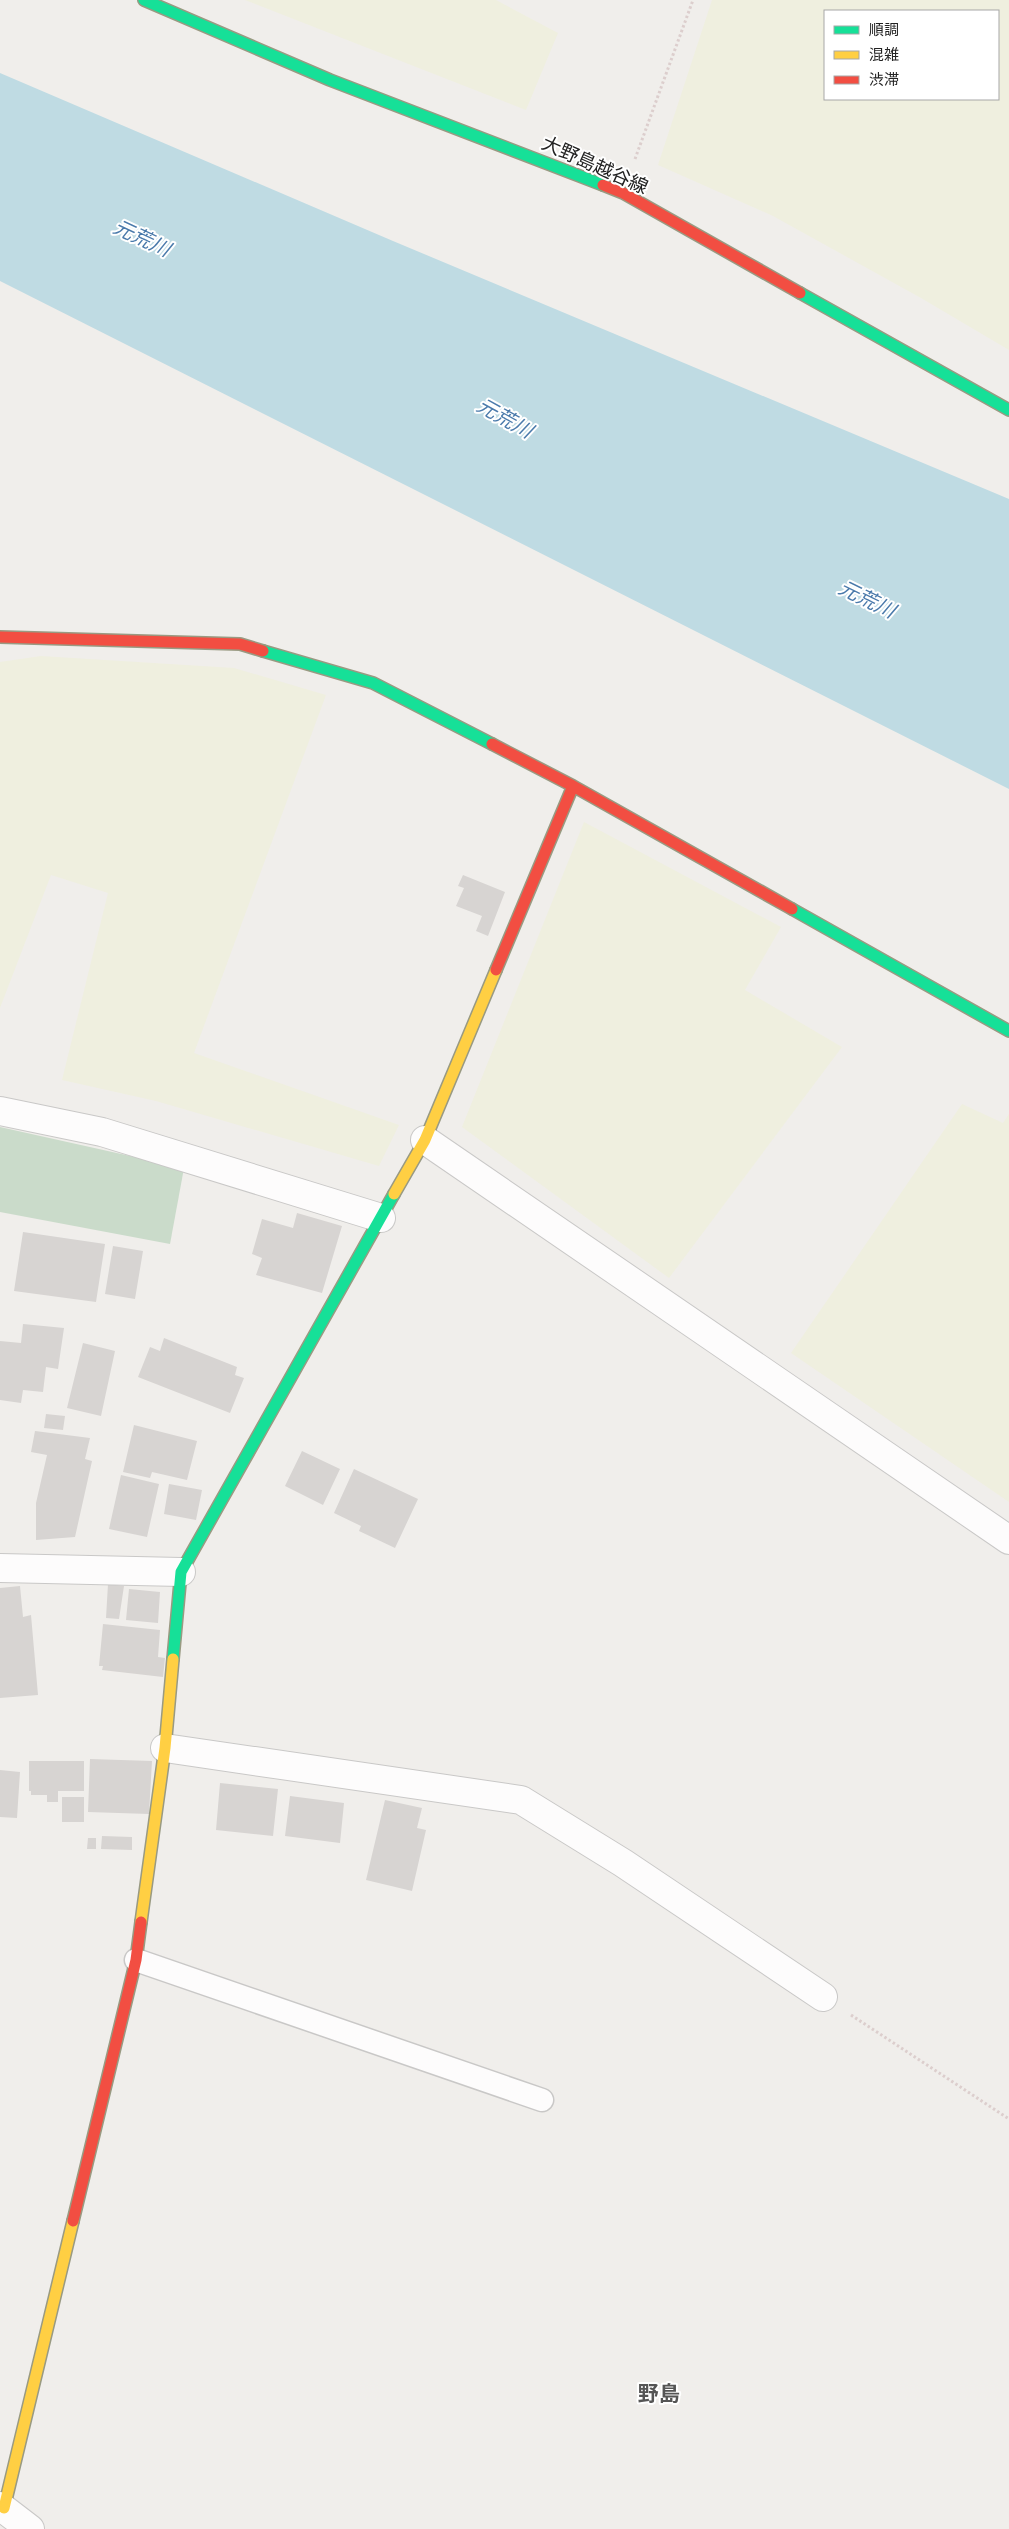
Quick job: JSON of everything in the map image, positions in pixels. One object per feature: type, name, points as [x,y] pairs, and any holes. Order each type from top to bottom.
[{"type":"street","name":"大野島越谷線","points":[[144,0],[330,80],[560,167],[623,193],[1009,410]]},
{"type":"street","points":[[0,637],[240,644],[373,683],[573,786],[1009,1031]]},
{"type":"street","points":[[30,2529],[2,2507],[136,1960],[165,1748],[180,1572],[425,1140],[573,786]]},
{"type":"street","points":[[0,1111],[102,1132],[381,1218]]},
{"type":"street","points":[[425,1140],[1009,1540]]},
{"type":"street","points":[[0,1568],[180,1572]]},
{"type":"street","points":[[165,1748],[520,1800],[623,1863],[823,1997]]},
{"type":"lane","points":[[136,1960],[542,2100]]},
{"type":"path","points":[[623,193],[693,0]]},
{"type":"path","points":[[823,1997],[1009,2119]]},
{"type":"green space","points":[[245,0],[496,0],[558,33],[526,110]]},
{"type":"green space","points":[[712,0],[1009,0],[1009,350],[921,298],[773,216],[658,165]]},
{"type":"green space","points":[[41,656],[234,668],[326,695],[194,1053],[399,1125],[379,1166],[156,1101],[62,1080],[108,893],[51,875],[0,1008],[0,662]]},
{"type":"green space","points":[[584,822],[781,927],[745,990],[842,1047],[669,1278],[462,1127]]},
{"type":"green space","points":[[962,1104],[1003,1123],[1009,1114],[1009,1502],[791,1353]]},
{"type":"green space","points":[[0,1127],[184,1168],[170,1244],[0,1212]]},
{"type":"water","name":"元荒川","points":[[0,73],[393,241],[1009,499],[1009,789],[0,281]]},
{"type":"building","points":[[463,875],[505,892],[488,936],[476,931],[482,916],[456,906],[464,888],[458,886]]},
{"type":"building","points":[[297,1213],[342,1226],[322,1293],[256,1275],[262,1258],[252,1254],[262,1219],[293,1228]]},
{"type":"building","points":[[23,1232],[105,1244],[96,1302],[14,1291]]},
{"type":"building","points":[[113,1246],[143,1251],[135,1299],[105,1294]]},
{"type":"building","points":[[23,1324],[64,1328],[58,1369],[46,1367],[43,1392],[23,1390],[21,1403],[0,1400],[0,1341],[21,1343]]},
{"type":"building","points":[[164,1338],[237,1367],[235,1375],[244,1378],[230,1413],[138,1377],[150,1347],[160,1351]]},
{"type":"building","points":[[83,1343],[115,1351],[101,1416],[67,1408]]},
{"type":"building","points":[[46,1414],[65,1416],[63,1430],[44,1428]]},
{"type":"building","points":[[134,1425],[197,1441],[187,1480],[152,1472],[150,1478],[123,1472]]},
{"type":"building","points":[[35,1431],[90,1438],[85,1459],[92,1461],[75,1537],[36,1540],[36,1503],[47,1455],[31,1452]]},
{"type":"building","points":[[302,1451],[340,1469],[323,1505],[285,1486]]},
{"type":"building","points":[[354,1469],[418,1499],[395,1548],[359,1531],[361,1526],[334,1513]]},
{"type":"building","points":[[121,1475],[159,1484],[147,1537],[109,1529]]},
{"type":"building","points":[[169,1484],[202,1490],[196,1520],[164,1514]]},
{"type":"building","points":[[108,1584],[124,1586],[119,1619],[106,1618]]},
{"type":"building","points":[[20,1586],[23,1617],[31,1615],[38,1695],[0,1698],[0,1588]]},
{"type":"building","points":[[129,1589],[160,1592],[158,1623],[126,1620]]},
{"type":"building","points":[[103,1624],[160,1630],[158,1657],[165,1658],[163,1677],[102,1670],[103,1666],[99,1666]]},
{"type":"building","points":[[90,1759],[152,1761],[149,1814],[88,1812]]},
{"type":"building","points":[[29,1761],[84,1761],[84,1791],[58,1791],[58,1802],[47,1802],[47,1795],[31,1795],[31,1791],[29,1791]]},
{"type":"building","points":[[0,1770],[20,1772],[17,1818],[0,1817]]},
{"type":"building","points":[[220,1783],[278,1789],[273,1836],[216,1830]]},
{"type":"building","points":[[290,1796],[344,1803],[340,1843],[285,1836]]},
{"type":"building","points":[[62,1797],[84,1797],[84,1822],[62,1822]]},
{"type":"building","points":[[385,1800],[422,1808],[417,1828],[426,1830],[412,1891],[366,1880]]},
{"type":"building","points":[[102,1836],[132,1837],[132,1850],[101,1849]]},
{"type":"building","points":[[88,1838],[96,1838],[96,1849],[87,1849]]},
{"type":"traffic: fast","points":[[144,0],[330,80],[603,185]]},
{"type":"traffic: fast","points":[[800,293],[1009,410]]},
{"type":"traffic: fast","points":[[263,651],[373,683],[492,744]]},
{"type":"traffic: fast","points":[[792,909],[1009,1031]]},
{"type":"traffic: fast","points":[[173,1659],[181,1572],[394,1194]]},
{"type":"traffic: slow","points":[[394,1194],[425,1140],[496,970]]},
{"type":"traffic: slow","points":[[141,1922],[165,1748],[173,1659]]},
{"type":"traffic: slow","points":[[4,2508],[73,2221]]},
{"type":"traffic: jam","points":[[603,185],[623,193],[800,293]]},
{"type":"traffic: jam","points":[[0,637],[240,644],[263,651]]},
{"type":"traffic: jam","points":[[492,744],[573,786],[792,909]]},
{"type":"traffic: jam","points":[[496,970],[573,786]]},
{"type":"traffic: jam","points":[[73,2221],[136,1960],[141,1922]]},
{"type":"district","name":"野島","points":[[659,2393]]}]
